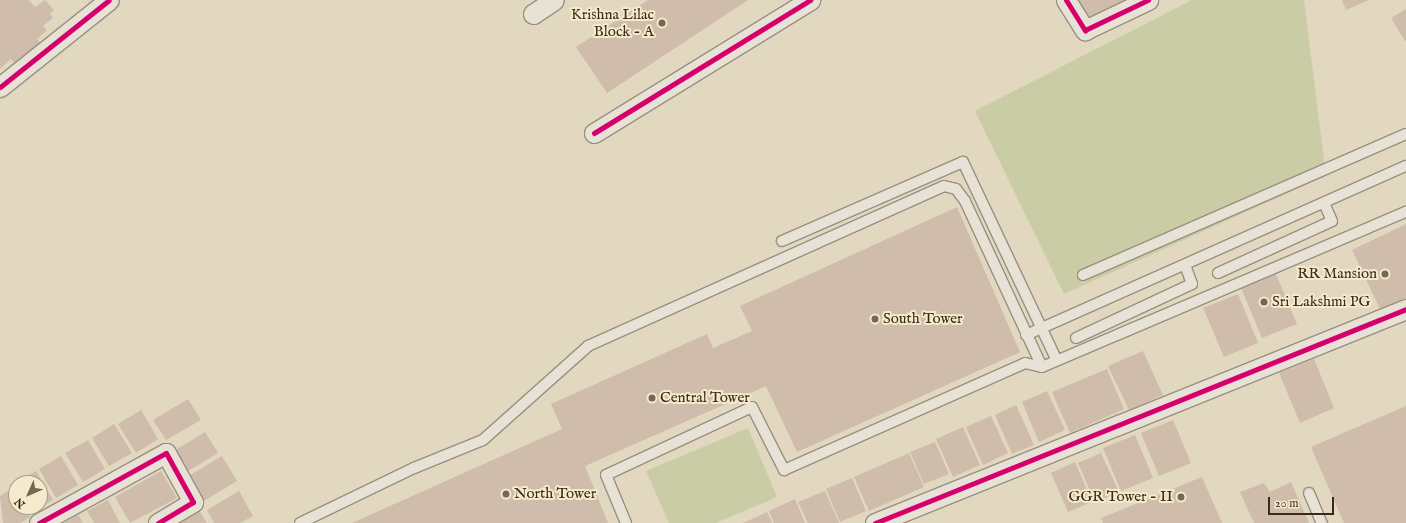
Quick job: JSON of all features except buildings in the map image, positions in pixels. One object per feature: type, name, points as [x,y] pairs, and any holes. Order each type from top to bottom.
[{"type":"street","points":[[0,87],[109,0]]},
{"type":"street","points":[[533,14],[554,0]]},
{"type":"street","points":[[594,133],[810,0]]},
{"type":"street","points":[[1066,0],[1085,30],[1148,0]]},
{"type":"street","points":[[875,523],[1406,309]]},
{"type":"street","points":[[39,523],[166,453],[193,502],[158,523]]},
{"type":"lane","points":[[1083,275],[1406,134]]},
{"type":"lane","points":[[782,240],[963,162],[1040,329],[1056,359]]},
{"type":"lane","points":[[1026,335],[1406,166]]},
{"type":"lane","points":[[300,523],[414,468],[483,440],[588,346],[944,186],[956,189],[965,201],[1042,367]]},
{"type":"lane","points":[[1218,273],[1332,221],[1324,203]]},
{"type":"lane","points":[[626,523],[606,475],[752,407],[784,470],[1025,363],[1042,367],[1056,359],[1406,212]]},
{"type":"lane","points":[[1076,338],[1192,284],[1185,265]]},
{"type":"lane","points":[[1309,493],[1322,523]]},
{"type":"green space","points":[[1192,0],[1304,0],[1326,176],[1064,294],[975,111]]},
{"type":"green space","points":[[748,428],[777,497],[716,523],[669,523],[646,471]]},
{"type":"cycle path","points":[[0,87],[109,0]]},
{"type":"cycle path","points":[[594,133],[810,0]]},
{"type":"cycle path","points":[[1066,0],[1085,30],[1148,0]]},
{"type":"cycle path","points":[[875,523],[1406,309]]},
{"type":"cycle path","points":[[39,523],[166,453],[193,502],[158,523]]},
{"type":"place","name":"Krishna Lilac Block - A","points":[[662,23]]},
{"type":"place","name":"RR Mansion","points":[[1385,274]]},
{"type":"place","name":"Sri Lakshmi PG","points":[[1264,302]]},
{"type":"place","name":"South Tower","points":[[875,319]]},
{"type":"place","name":"Central Tower","points":[[652,398]]},
{"type":"place","name":"North Tower","points":[[506,494]]},
{"type":"place","name":"GGR Tower - II","points":[[1181,497]]}]
